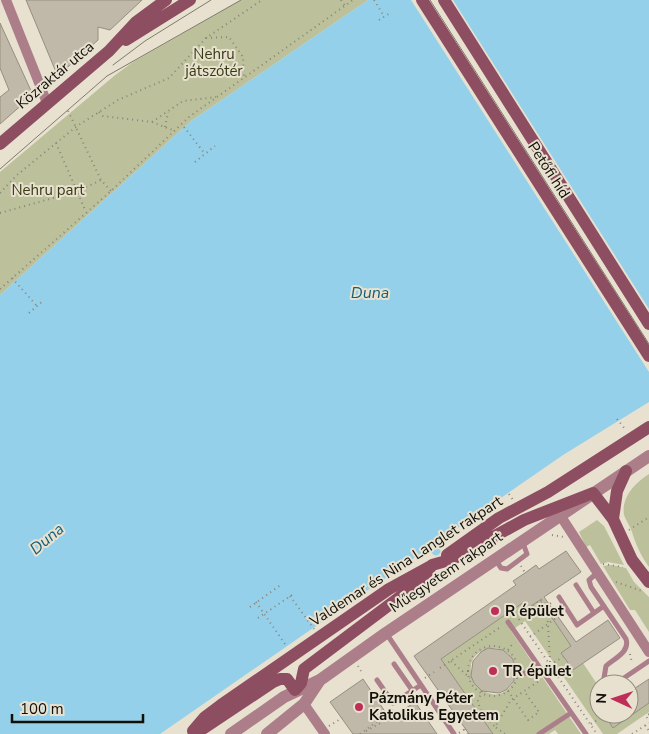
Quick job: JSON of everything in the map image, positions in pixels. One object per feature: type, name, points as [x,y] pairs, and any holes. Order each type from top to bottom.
[{"type":"main road","name":"Közraktár utca","points":[[0,144],[109,51],[136,22],[167,0]]},
{"type":"main road","name":"Petőfi híd","points":[[422,0],[649,356]]},
{"type":"main road","name":"Petőfi híd","points":[[444,0],[649,324]]},
{"type":"main road","name":"Közraktár utca","points":[[109,51],[187,2]]},
{"type":"main road","name":"Valdemar és Nina Langlet rakpart","points":[[189,734],[205,717],[389,589],[432,565],[499,518],[548,492],[649,427]]},
{"type":"main road","points":[[614,519],[617,491],[626,471]]},
{"type":"main road","points":[[195,734],[273,682],[280,679],[287,680],[295,690],[301,683],[304,668],[421,581],[432,565],[453,559],[524,520],[592,493],[614,519],[632,560],[647,586]]},
{"type":"street","points":[[6,0],[47,103]]},
{"type":"street","name":"Műegyetem rakpart","points":[[231,734],[249,728],[295,690],[320,680],[522,540],[649,456]]},
{"type":"street","points":[[560,515],[649,652]]},
{"type":"street","name":"Műegyetem rakpart","points":[[267,734],[304,704],[320,680]]},
{"type":"street","points":[[295,690],[325,734]]},
{"type":"lane","points":[[167,0],[166,4],[169,9],[187,2]]},
{"type":"lane","points":[[598,573],[589,582],[626,639],[627,648],[606,666],[604,678],[612,683],[618,682],[649,661]]},
{"type":"lane","points":[[576,585],[594,613]]},
{"type":"lane","points":[[559,597],[577,625],[604,606]]},
{"type":"lane","points":[[508,622],[586,734]]},
{"type":"lane","points":[[386,633],[454,734]]},
{"type":"lane","points":[[394,664],[412,690]]},
{"type":"lane","points":[[518,673],[545,675]]},
{"type":"lane","points":[[377,680],[393,703],[420,683]]},
{"type":"lane","points":[[539,734],[571,713]]},
{"type":"path","points":[[0,193],[17,175],[77,126],[99,111],[169,78],[206,38],[262,0]]},
{"type":"path","points":[[341,0],[345,6]]},
{"type":"path","points":[[0,289],[86,213],[189,117],[353,0]]},
{"type":"path","points":[[374,0],[384,16]]},
{"type":"path","points":[[379,20],[390,13]]},
{"type":"path","points":[[206,38],[229,37],[243,57],[244,78]]},
{"type":"path","points":[[152,122],[183,101],[218,96]]},
{"type":"path","points":[[68,111],[77,126],[101,180],[110,191]]},
{"type":"path","points":[[99,111],[103,116],[152,122],[175,131]]},
{"type":"path","points":[[165,127],[169,111]]},
{"type":"path","points":[[184,127],[205,154]]},
{"type":"path","points":[[56,143],[86,213]]},
{"type":"path","points":[[195,162],[215,146]]},
{"type":"path","points":[[0,213],[78,191],[101,180]]},
{"type":"path","points":[[12,278],[37,306]]},
{"type":"path","points":[[29,313],[44,300]]},
{"type":"path","points":[[629,530],[649,518]]},
{"type":"path","points":[[609,564],[629,568]]},
{"type":"path","points":[[614,582],[647,586]]},
{"type":"path","points":[[250,606],[282,584]]},
{"type":"path","points":[[258,618],[291,596],[315,631]]},
{"type":"path","points":[[440,668],[482,641],[516,615],[526,612],[542,599],[556,618],[530,636]]},
{"type":"path","points":[[256,602],[289,650]]},
{"type":"path","points":[[547,606],[550,665]]},
{"type":"path","points":[[516,615],[589,721]]},
{"type":"path","points":[[508,650],[518,637]]},
{"type":"path","points":[[482,641],[487,646]]},
{"type":"path","points":[[451,661],[482,691],[496,696],[508,691],[515,682],[518,673],[517,663],[508,650],[498,646],[487,646],[478,651],[472,658],[468,668],[470,678]]},
{"type":"path","points":[[627,648],[630,653],[630,660],[637,670]]},
{"type":"path","points":[[550,665],[564,657]]},
{"type":"path","points":[[358,666],[361,671]]},
{"type":"path","points":[[420,683],[434,672]]},
{"type":"path","points":[[495,727],[513,698],[545,675]]},
{"type":"path","points":[[482,691],[478,701],[484,714],[495,727],[505,734]]},
{"type":"path","points":[[508,691],[528,720],[539,712],[524,691]]},
{"type":"path","points":[[362,733],[397,707]]},
{"type":"path","points":[[632,734],[649,722],[646,716],[649,714]]},
{"type":"path","points":[[333,724],[342,718]]},
{"type":"path","points":[[362,733],[387,721]]},
{"type":"path","points":[[591,724],[598,734]]},
{"type":"path","points":[[645,725],[649,731]]},
{"type":"path","points":[[464,729],[468,734]]},
{"type":"green space","name":"Nehru part","points":[[241,0],[368,0],[191,121],[0,295],[0,172],[133,62]]},
{"type":"green space","points":[[649,474],[649,567],[637,546],[624,515],[624,508],[630,491]]},
{"type":"green space","points":[[597,520],[604,526],[624,565],[608,562],[601,564],[590,545],[586,547],[579,532]]},
{"type":"green space","points":[[611,565],[626,568],[634,582],[649,597],[649,632],[635,610],[630,610],[603,566]]},
{"type":"green space","points":[[540,600],[571,646],[561,653],[572,670],[583,663],[590,674],[589,714],[525,621],[511,631],[581,734],[558,734],[555,730],[549,734],[493,734],[441,659],[524,602],[528,608]],"holes":[[[492,648],[504,651],[513,659],[516,677],[513,683],[503,692],[493,694],[483,690],[476,682],[471,672],[472,662],[478,653]]]},
{"type":"green space","points":[[649,703],[649,712],[639,719],[639,710]]},
{"type":"green space","points":[[596,724],[611,724],[613,727],[618,724],[632,724],[617,734],[603,734]]},
{"type":"water","name":"Duna","points":[[368,0],[649,0],[649,402],[563,455],[160,734],[0,734],[0,295],[191,121]]},
{"type":"pier","points":[[411,0],[453,0],[649,309],[649,372]]},
{"type":"building","points":[[26,0],[142,0],[110,30],[98,27],[98,40],[60,74],[56,72]]},
{"type":"building","points":[[0,23],[33,95],[0,124],[0,97],[9,90],[0,68]]},
{"type":"building","points":[[566,551],[581,572],[544,597],[576,642],[608,620],[620,638],[573,670],[561,653],[571,646],[540,600],[528,608],[524,602],[441,659],[493,734],[469,734],[414,656],[516,585],[513,581],[536,565],[539,569]]},
{"type":"building","name":"TR épület","points":[[488,648],[503,650],[512,658],[515,665],[514,681],[506,690],[499,693],[482,691],[474,683],[471,676],[473,661],[481,652]]},
{"type":"building","points":[[363,679],[390,719],[415,702],[437,734],[353,734],[330,702]]},
{"type":"building","points":[[649,679],[649,703],[639,710],[639,686]]},
{"type":"building","points":[[610,724],[619,724],[613,728]]},
{"type":"waterway","points":[[427,536],[436,551]]},
{"type":"tram line","points":[[113,65],[145,41],[211,0]]},
{"type":"tram line","points":[[0,169],[107,76],[241,0]]},
{"type":"tram line","points":[[430,0],[649,344]]},
{"type":"place","name":"R épület","points":[[495,611]]},
{"type":"place","name":"TR épület","points":[[493,671]]},
{"type":"place","name":"Pázmány Péter Katolikus Egyetem","points":[[359,707]]},
{"type":"park label","name":"Nehru játszótér","points":[[214,62]]}]
